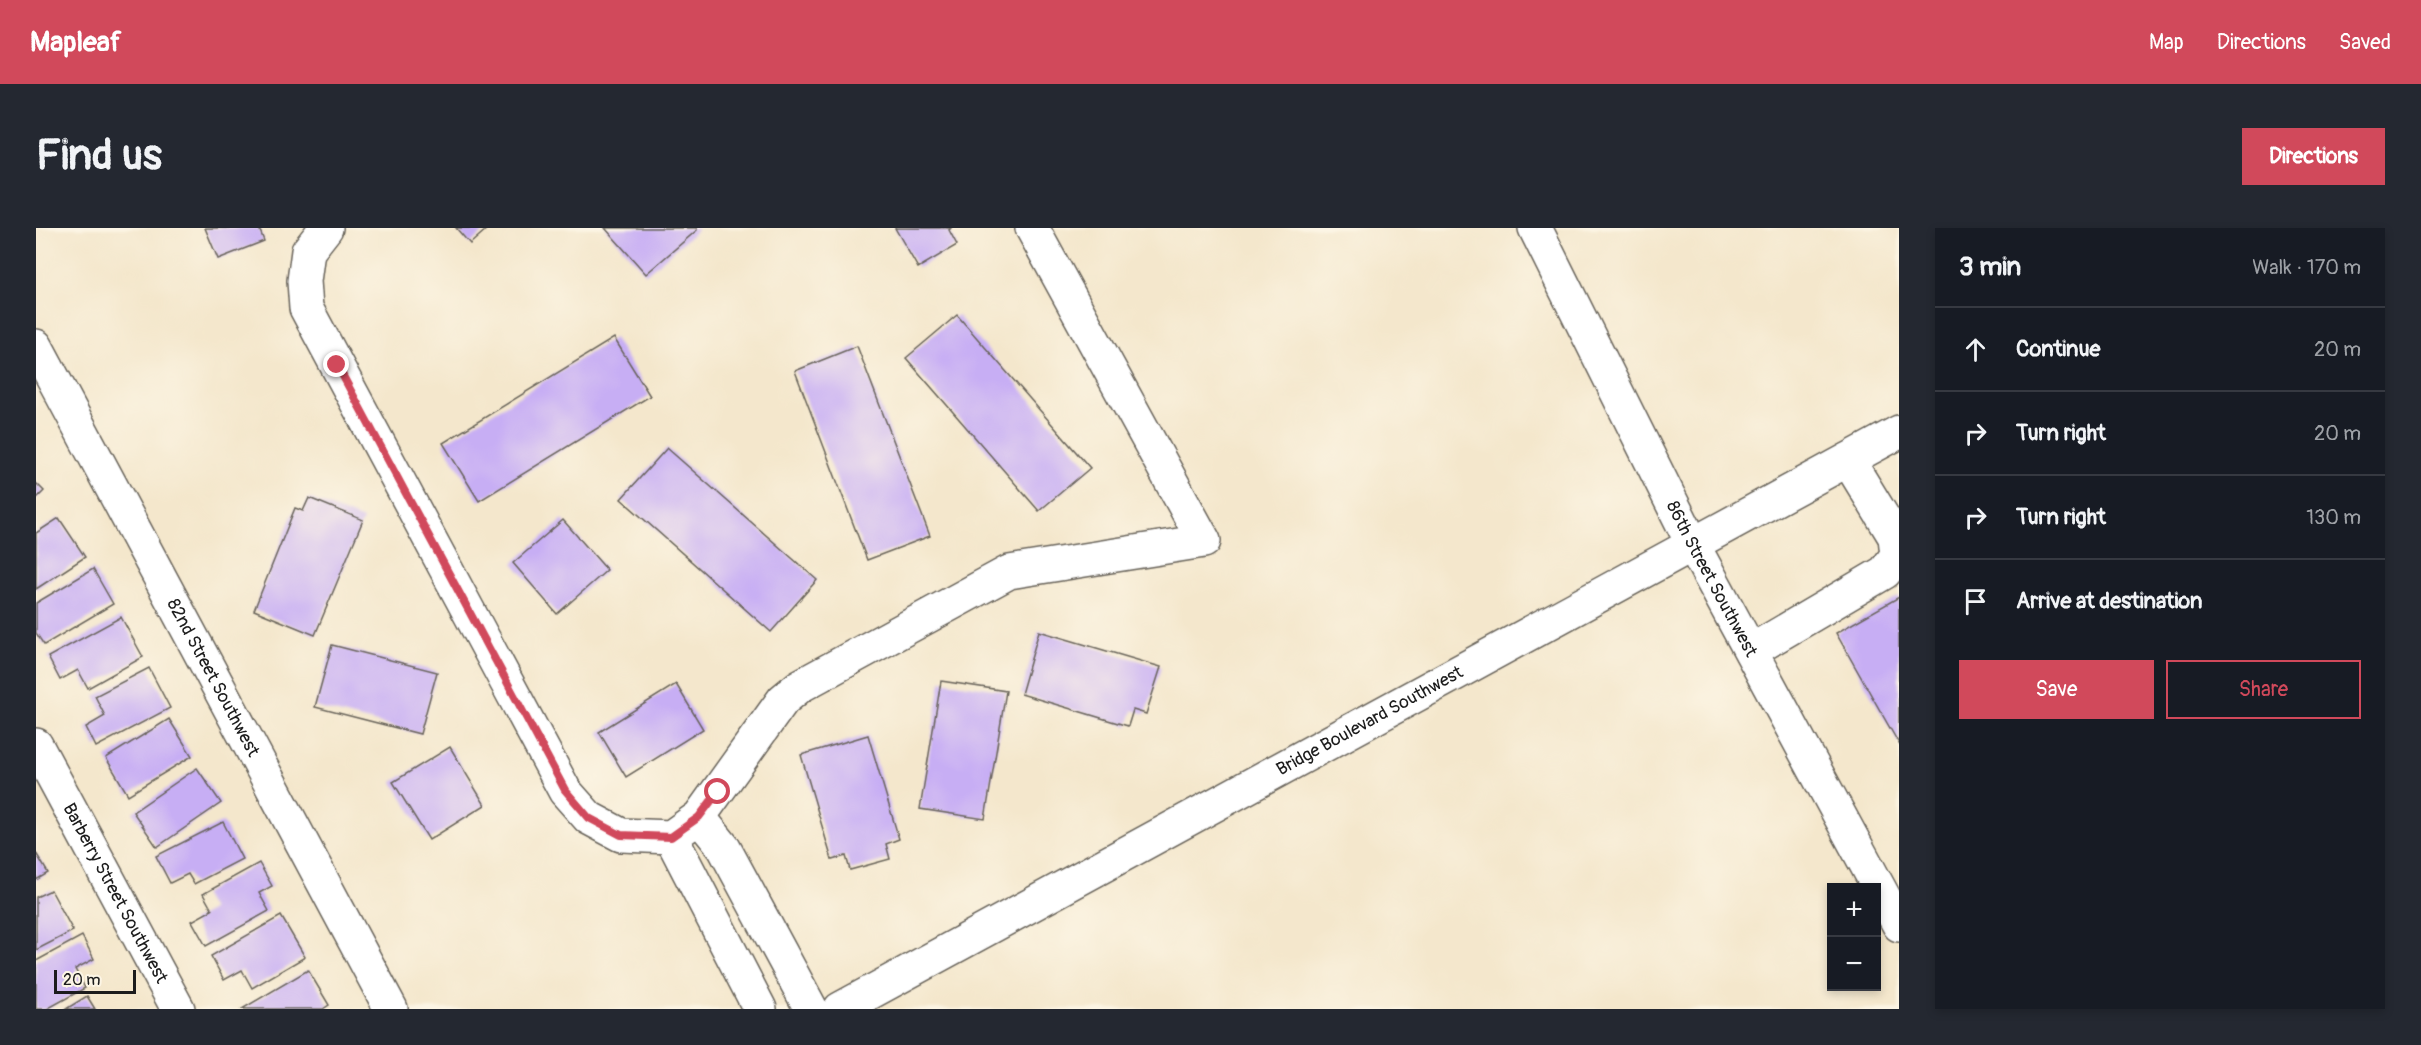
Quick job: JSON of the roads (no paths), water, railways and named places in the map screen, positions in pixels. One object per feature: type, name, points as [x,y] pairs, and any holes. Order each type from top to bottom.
[{"type":"street","points":[[326,228],[308,251],[304,281],[306,308],[565,790],[589,818],[621,835],[671,837],[699,817],[783,700],[800,686],[1009,572],[1204,541],[1032,228]]},
{"type":"street","name":"86th Street Southwest","points":[[1535,228],[1693,545],[1896,911]]},
{"type":"street","name":"82nd Street Southwest","points":[[36,346],[391,1009]]},
{"type":"street","name":"Bridge Boulevard Southwest","points":[[840,1009],[1899,432]]},
{"type":"street","points":[[1751,651],[1885,572],[1897,555],[1895,537],[1848,460]]},
{"type":"street","name":"Barberry Street Southwest","points":[[36,745],[178,1009]]},
{"type":"street","points":[[699,817],[724,849],[811,1009]]},
{"type":"street","points":[[671,837],[760,1009]]},
{"type":"street","points":[[718,928],[756,908]]}]
